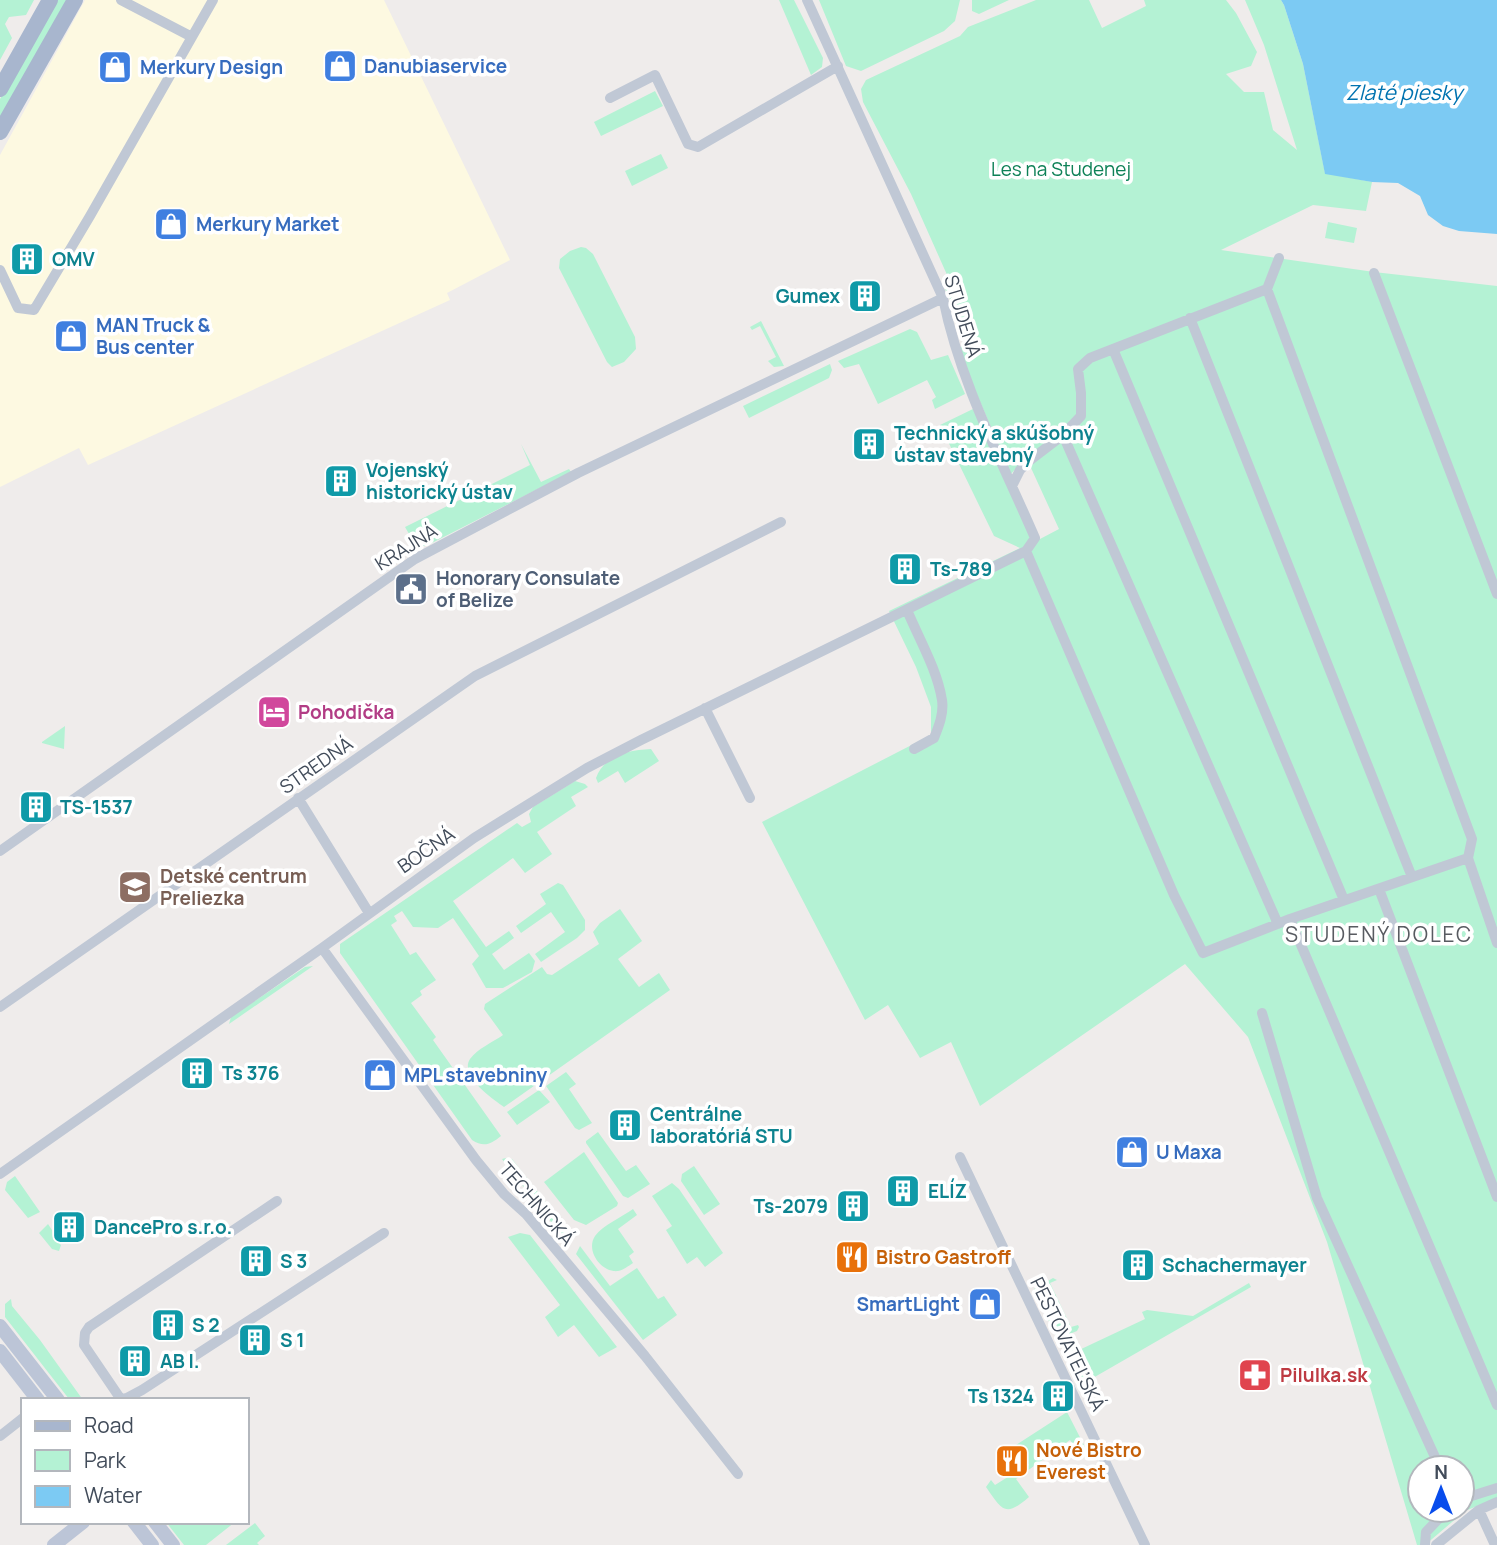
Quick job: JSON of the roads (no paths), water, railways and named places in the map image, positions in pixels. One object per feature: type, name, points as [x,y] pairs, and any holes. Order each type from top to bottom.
[{"type":"main road","points":[[0,89],[50,0]]},
{"type":"main road","points":[[0,132],[75,0]]},
{"type":"main road","points":[[0,1326],[56,1398]]},
{"type":"main road","points":[[0,1351],[36,1398]]},
{"type":"main road","points":[[54,1545],[80,1524]]},
{"type":"main road","points":[[136,1524],[152,1545]]},
{"type":"main road","points":[[157,1524],[173,1545]]},
{"type":"street","points":[[121,0],[192,37]]},
{"type":"street","points":[[0,270],[18,308],[34,310],[213,0]]},
{"type":"street","name":"STUDENÁ","points":[[809,3],[943,298],[967,386],[1035,538]]},
{"type":"street","points":[[610,98],[655,75],[688,144],[698,146],[838,66]]},
{"type":"street","points":[[1279,258],[1267,289],[1472,839],[1468,858],[1497,943]]},
{"type":"street","points":[[1374,273],[1497,594]]},
{"type":"street","points":[[1012,486],[1020,470],[1063,435],[1081,416],[1082,393],[1077,369],[1090,358],[1267,289]]},
{"type":"street","name":"KRAJNÁ","points":[[0,851],[415,559],[544,490],[943,298]]},
{"type":"street","points":[[1190,318],[1412,877]]},
{"type":"street","points":[[1113,349],[1344,900]]},
{"type":"street","points":[[1063,435],[1278,924]]},
{"type":"street","name":"STREDNÁ","points":[[0,1007],[475,676],[781,522]]},
{"type":"street","name":"BOČNÁ","points":[[0,1174],[322,948],[445,857],[514,812],[587,768],[1026,551],[1035,538]]},
{"type":"street","points":[[1026,551],[1174,895],[1203,953],[1290,919],[1468,858]]},
{"type":"street","points":[[907,610],[931,666],[942,702],[940,722],[934,738],[914,749]]},
{"type":"street","points":[[705,708],[750,798]]},
{"type":"street","points":[[298,798],[369,913]]},
{"type":"street","points":[[1380,889],[1497,1197]]},
{"type":"street","points":[[1290,919],[1497,1405]]},
{"type":"street","name":"TECHNICKÁ","points":[[322,948],[476,1160],[504,1194],[526,1214],[645,1356],[738,1474]]},
{"type":"street","points":[[1262,1013],[1317,1198],[1434,1454]]},
{"type":"street","name":"PESTOVATEĽSKÁ","points":[[960,1157],[1145,1545]]},
{"type":"street","points":[[118,1398],[84,1345],[85,1333],[89,1327],[277,1201]]},
{"type":"street","points":[[122,1398],[135,1394],[170,1372],[384,1233]]},
{"type":"street","points":[[0,1436],[21,1420]]},
{"type":"street","points":[[1476,1495],[1497,1488]]},
{"type":"street","points":[[1436,1545],[1479,1510],[1497,1502]]},
{"type":"street","points":[[1479,1510],[1495,1545]]},
{"type":"street","points":[[1425,1545],[1426,1532],[1434,1524]]},
{"type":"water","name":"Zlaté piesky","points":[[1281,0],[1497,0],[1497,234],[1459,231],[1443,226],[1428,215],[1420,196],[1398,183],[1372,182],[1325,174],[1303,64]]},
{"type":"place","name":"Danubiaservice","points":[[340,66]]},
{"type":"place","name":"Merkury Design","points":[[115,67]]},
{"type":"place","name":"Merkury Market","points":[[171,224]]},
{"type":"place","name":"OMV","points":[[27,259]]},
{"type":"place","name":"Gumex","points":[[865,296]]},
{"type":"place","name":"MAN Truck & Bus center","points":[[71,336]]},
{"type":"place","name":"Technický a skúšobný ústav stavebný","points":[[869,444]]},
{"type":"place","name":"Vojenský historický ústav","points":[[341,481]]},
{"type":"place","name":"Ts-789","points":[[905,569]]},
{"type":"place","name":"Honorary Consulate of Belize","points":[[411,589]]},
{"type":"place","name":"Pohodička","points":[[274,712]]},
{"type":"place","name":"TS-1537","points":[[36,807]]},
{"type":"place","name":"Detské centrum Preliezka","points":[[135,887]]},
{"type":"place","name":"Ts 376","points":[[197,1073]]},
{"type":"place","name":"MPL stavebniny","points":[[380,1075]]},
{"type":"place","name":"Centrálne laboratóriá STU","points":[[625,1125]]},
{"type":"place","name":"U Maxa","points":[[1132,1152]]},
{"type":"place","name":"ELÍZ","points":[[903,1191]]},
{"type":"place","name":"Ts-2079","points":[[853,1206]]},
{"type":"place","name":"DancePro s.r.o.","points":[[69,1227]]},
{"type":"place","name":"Bistro Gastroff","points":[[852,1257]]},
{"type":"place","name":"S 3","points":[[256,1261]]},
{"type":"place","name":"Schachermayer","points":[[1138,1265]]},
{"type":"place","name":"SmartLight","points":[[985,1304]]},
{"type":"place","name":"S 2","points":[[168,1325]]},
{"type":"place","name":"S 1","points":[[255,1340]]},
{"type":"place","name":"AB I.","points":[[135,1361]]},
{"type":"place","name":"Pilulka.sk","points":[[1255,1375]]},
{"type":"place","name":"Ts 1324","points":[[1058,1396]]},
{"type":"place","name":"Nové Bistro Everest","points":[[1012,1461]]},
{"type":"district","name":"STUDENÝ DOLEC","points":[[1379,934]]},
{"type":"park label","name":"Les na Studenej","points":[[1061,169]]}]
